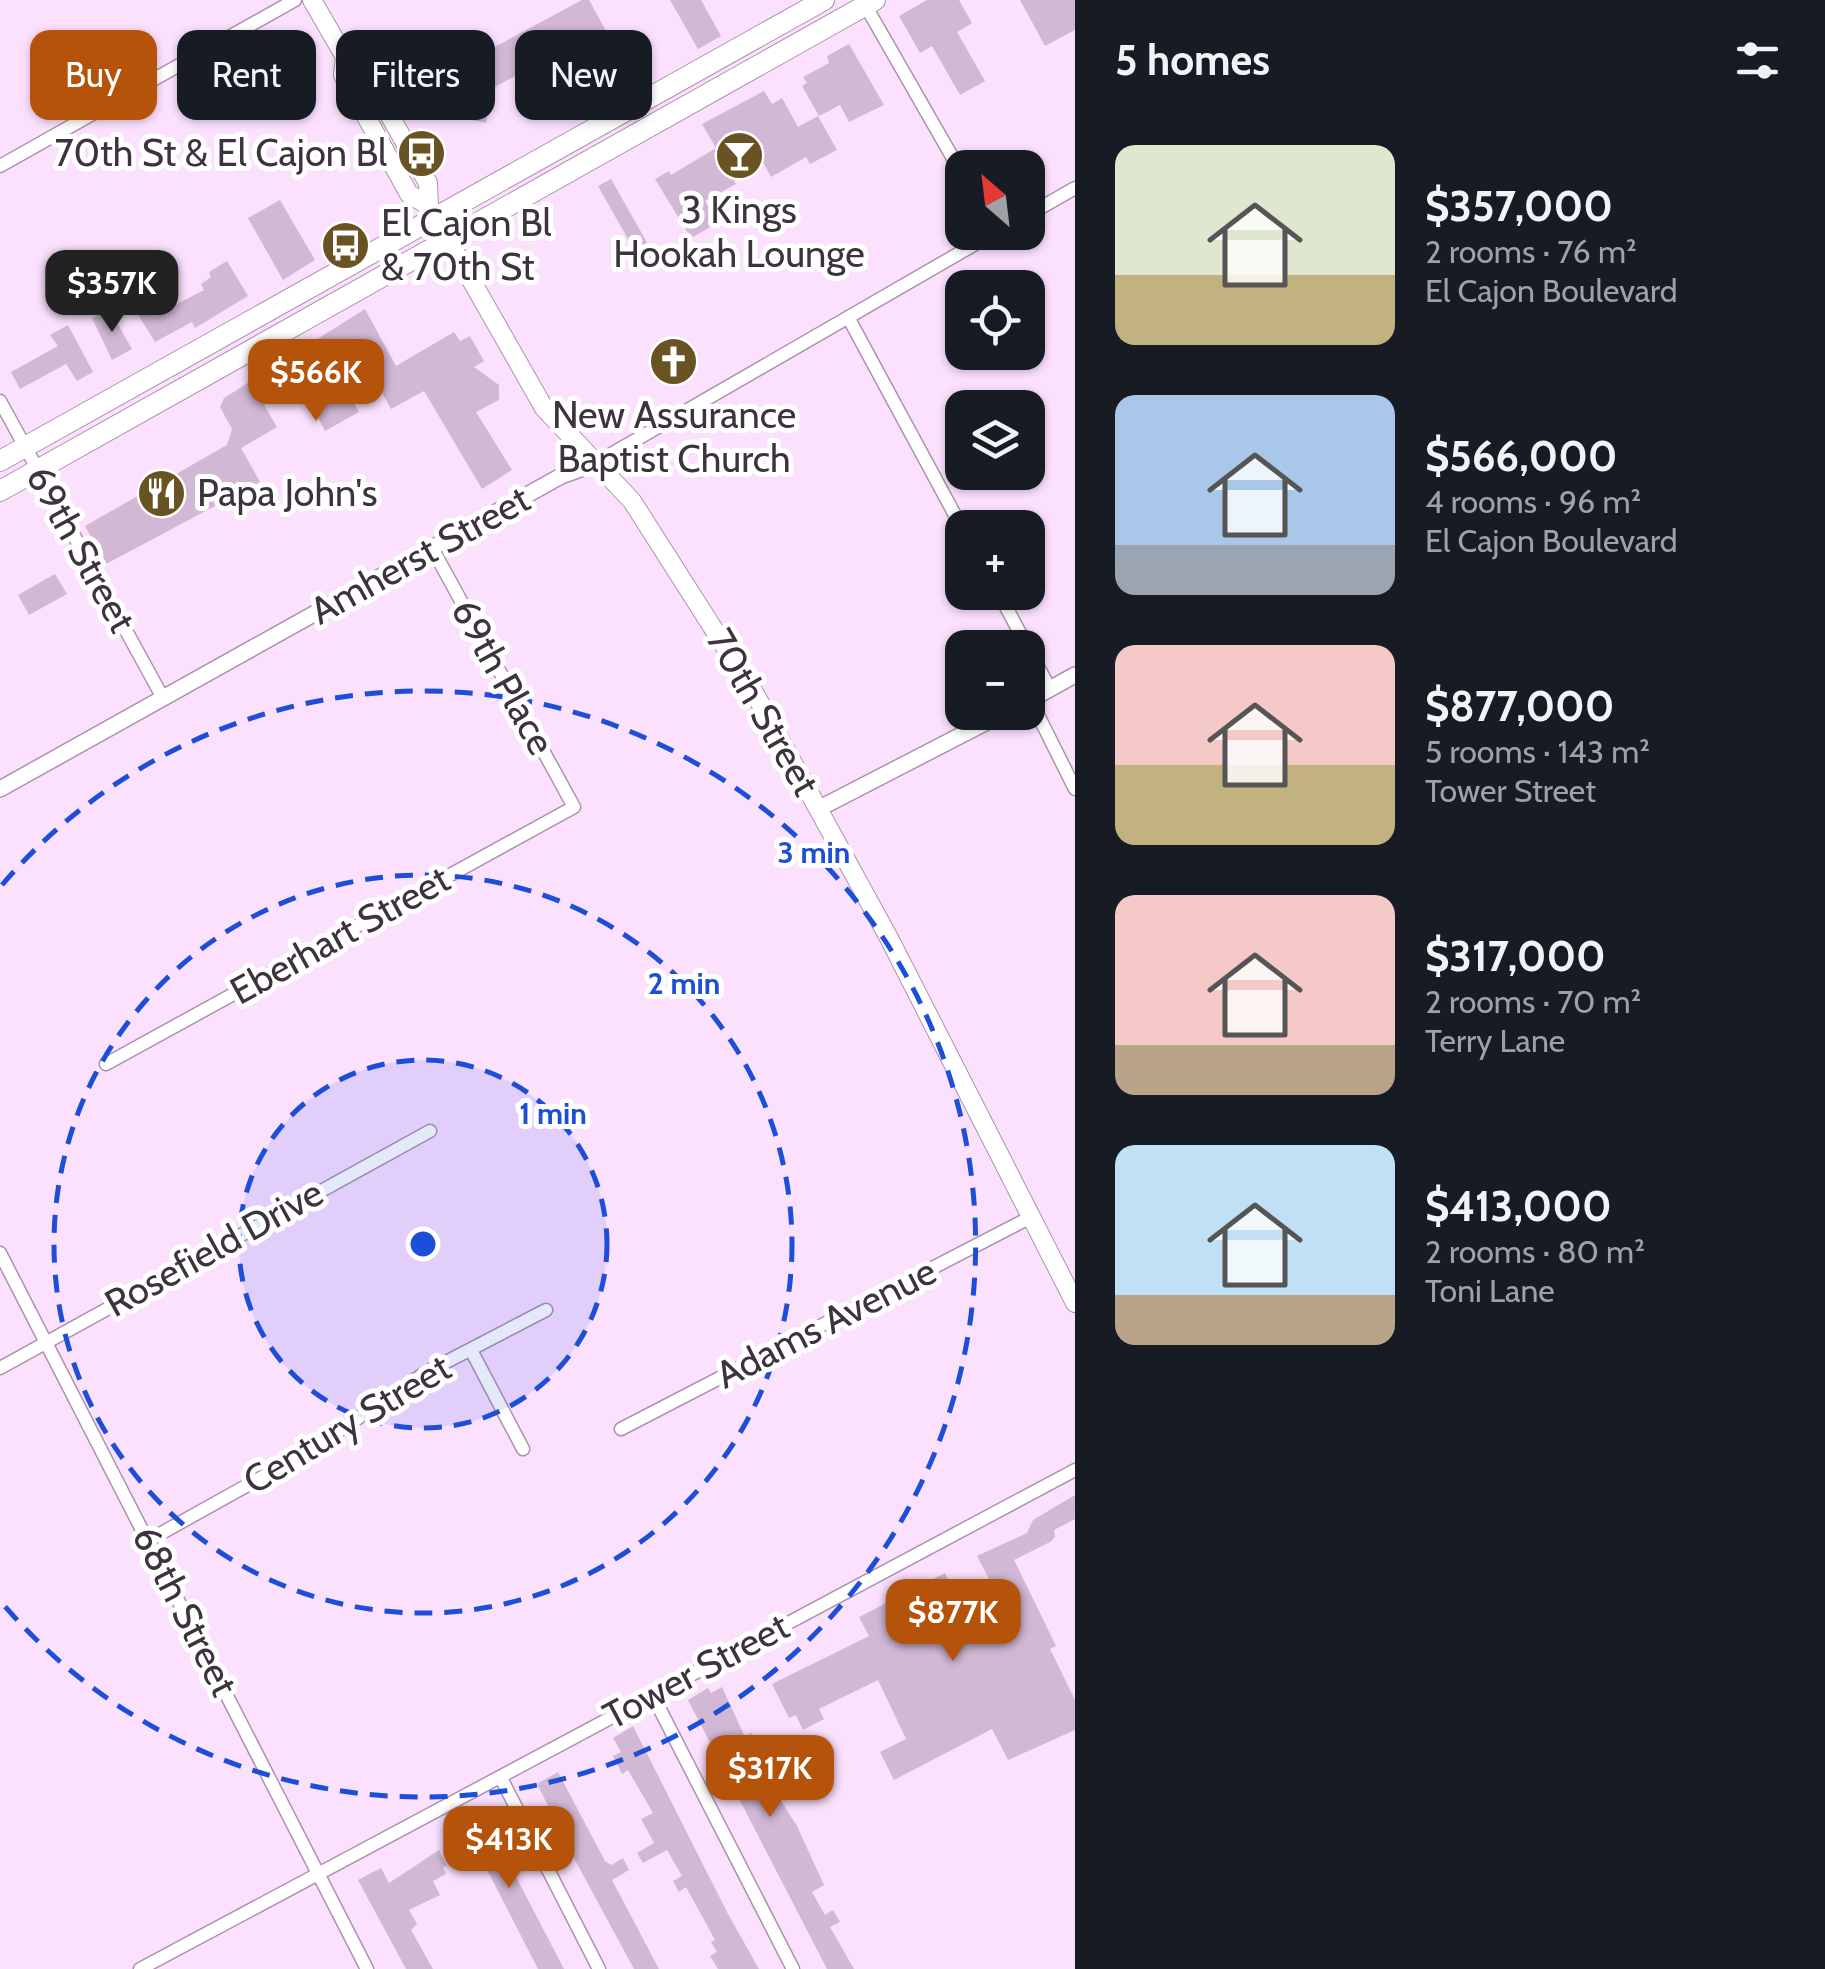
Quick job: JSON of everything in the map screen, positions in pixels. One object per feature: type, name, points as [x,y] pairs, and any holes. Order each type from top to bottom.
[{"type":"main road","name":"70th Street","points":[[312,0],[345,56],[361,65],[428,184],[432,212],[544,408],[632,501],[674,563],[820,808],[1075,1303]]},
{"type":"main road","points":[[0,460],[432,212],[824,0]]},
{"type":"main road","points":[[0,491],[867,2]]},
{"type":"street","points":[[0,166],[295,0]]},
{"type":"street","points":[[867,2],[949,150]]},
{"type":"street","points":[[1045,205],[1075,188]]},
{"type":"street","name":"Amherst Street","points":[[0,788],[563,475],[594,464],[966,250]]},
{"type":"street","points":[[848,318],[952,510]]},
{"type":"street","name":"69th Street","points":[[0,401],[162,698]]},
{"type":"street","name":"69th Place","points":[[432,548],[574,806]]},
{"type":"street","points":[[1008,610],[1050,688]]},
{"type":"street","points":[[1045,691],[1075,676]]},
{"type":"street","points":[[820,808],[971,730]]},
{"type":"street","points":[[1045,730],[1075,789]]},
{"type":"street","name":"Eberhart Street","points":[[106,1064],[574,806]]},
{"type":"street","name":"Rosefield Drive","points":[[0,1368],[430,1131]]},
{"type":"street","name":"Adams Avenue","points":[[621,1429],[1030,1217]]},
{"type":"street","name":"68th Street","points":[[0,1253],[367,1969]]},
{"type":"street","name":"Century Street","points":[[148,1540],[309,1451],[425,1373],[546,1310]]},
{"type":"street","points":[[470,1350],[523,1449]]},
{"type":"street","name":"Tower Street","points":[[140,1969],[1075,1470]]},
{"type":"street","points":[[652,1694],[793,1969]]},
{"type":"street","points":[[501,1778],[599,1969]]},
{"type":"building","points":[[582,0],[589,0],[606,30],[526,30]]},
{"type":"building","points":[[670,0],[701,0],[721,36],[698,49]]},
{"type":"building","points":[[927,0],[959,0],[972,23],[957,32],[985,81],[960,95],[932,46],[920,53],[899,16]]},
{"type":"building","points":[[1020,0],[1075,0],[1075,30],[1045,46]]},
{"type":"building","points":[[515,36],[515,76],[495,87],[495,47]]},
{"type":"building","points":[[849,44],[884,105],[849,122],[840,105],[819,116],[802,86],[807,83],[803,77],[829,63],[827,56]]},
{"type":"building","points":[[764,91],[772,104],[782,98],[798,127],[818,116],[837,150],[810,164],[806,157],[771,177],[756,149],[725,165],[736,184],[705,201],[718,223],[691,238],[655,179],[669,171],[671,175],[716,148],[702,124]]},
{"type":"building","points":[[611,179],[658,262],[645,269],[598,186]]},
{"type":"building","points":[[280,200],[315,260],[283,280],[248,218]]},
{"type":"building","points":[[227,261],[248,296],[195,328],[192,322],[155,342],[132,305],[163,287],[173,306],[204,290],[201,284],[211,277],[209,272]]},
{"type":"building","points":[[109,309],[132,349],[112,360],[92,318]]},
{"type":"building","points":[[365,309],[396,366],[454,332],[460,341],[470,336],[484,361],[474,367],[499,385],[499,400],[476,412],[512,470],[482,489],[424,391],[391,409],[364,360],[337,374],[359,412],[325,431],[300,384],[264,405],[277,427],[241,448],[260,482],[106,564],[85,526],[227,445],[232,429],[220,407],[224,398]]},
{"type":"building","points":[[68,325],[93,372],[77,381],[66,364],[20,389],[11,372],[58,346],[50,335]]},
{"type":"building","points":[[55,574],[67,594],[29,615],[18,595]]},
{"type":"building","points":[[1075,1495],[1075,1519],[1054,1530],[1055,1537],[1050,1542],[1014,1560],[1056,1646],[1050,1649],[1075,1700],[1075,1730],[1008,1760],[992,1729],[894,1780],[880,1752],[906,1739],[878,1680],[819,1709],[824,1719],[803,1730],[796,1715],[789,1718],[772,1684],[869,1636],[859,1617],[945,1573],[965,1613],[998,1596],[977,1556],[1027,1533],[1033,1520]]},
{"type":"building","points":[[722,1687],[745,1737],[751,1733],[768,1763],[760,1768],[797,1826],[824,1885],[812,1892],[825,1915],[833,1910],[840,1922],[830,1927],[854,1969],[827,1969],[688,1700],[708,1688],[711,1693]]},
{"type":"building","points":[[633,1726],[759,1969],[718,1969],[710,1956],[717,1952],[711,1942],[715,1940],[686,1887],[679,1892],[673,1881],[682,1876],[667,1850],[643,1863],[637,1853],[654,1843],[641,1819],[653,1813],[628,1770],[622,1774],[613,1756],[621,1752],[613,1738]]},
{"type":"building","points":[[558,1772],[605,1861],[611,1865],[623,1858],[629,1870],[612,1880],[659,1969],[634,1969],[575,1860],[537,1784]]},
{"type":"building","points":[[477,1813],[503,1852],[564,1969],[538,1969],[479,1854],[473,1858],[454,1826]]},
{"type":"building","points":[[439,1850],[447,1866],[443,1867],[446,1874],[433,1881],[440,1895],[409,1910],[417,1924],[411,1930],[433,1969],[406,1969],[358,1880],[381,1868],[389,1883]]},
{"type":"place","name":"70th St & El Cajon Bl","points":[[422,153]]},
{"type":"place","name":"3 Kings Hookah Lounge","points":[[739,156]]},
{"type":"place","name":"El Cajon Bl & 70th St","points":[[346,245]]},
{"type":"place","name":"New Assurance Baptist Church","points":[[674,361]]},
{"type":"place","name":"Papa John's","points":[[162,493]]}]
